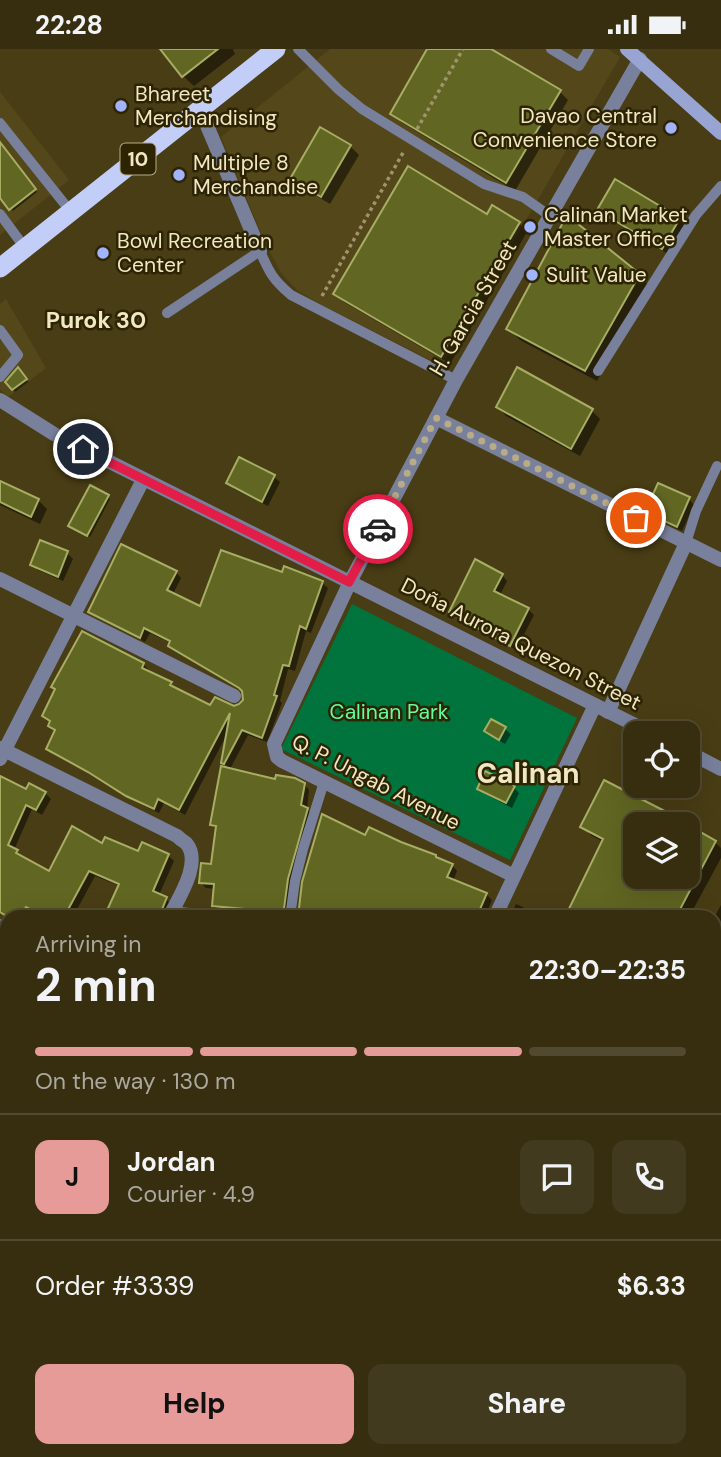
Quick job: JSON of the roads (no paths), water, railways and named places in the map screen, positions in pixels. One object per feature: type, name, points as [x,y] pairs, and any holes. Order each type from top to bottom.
[{"type":"highway","name":"10","points":[[0,268],[276,49]]},
{"type":"main road","points":[[627,49],[721,134]]},
{"type":"street","name":"H. Garcia Street","points":[[349,582],[456,380],[640,59]]},
{"type":"street","points":[[200,109],[260,251]]},
{"type":"street","name":"Doña Aurora Quezon Street","points":[[0,400],[54,434],[143,480],[626,721]]},
{"type":"street","points":[[436,418],[721,560]]},
{"type":"street","points":[[143,480],[1,752],[177,837],[186,844],[191,852],[190,873],[172,910]]},
{"type":"street","points":[[498,910],[686,543]]},
{"type":"street","points":[[0,579],[234,696]]},
{"type":"street","name":"Q. P. Ungab Avenue","points":[[349,582],[274,744],[277,757],[514,876]]},
{"type":"street","points":[[700,758],[721,769]]},
{"type":"lane","points":[[298,49],[362,109],[484,184],[523,197],[550,216]]},
{"type":"lane","points":[[551,49],[579,66],[589,49]]},
{"type":"lane","points":[[0,123],[71,212]]},
{"type":"lane","points":[[598,372],[696,215],[721,186]]},
{"type":"lane","points":[[0,214],[25,248]]},
{"type":"lane","points":[[167,313],[260,251],[277,283],[291,295],[456,380]]},
{"type":"lane","points":[[0,330],[18,355],[0,377]]},
{"type":"lane","points":[[686,543],[696,511],[717,466]]},
{"type":"lane","points":[[291,910],[303,849],[324,782]]},
{"type":"place","name":"Bhareet Merchandising","points":[[121,106]]},
{"type":"place","name":"Davao Central Convenience Store","points":[[671,128]]},
{"type":"place","name":"Multiple 8 Merchandise","points":[[179,175]]},
{"type":"place","name":"Calinan Market Master Office","points":[[530,227]]},
{"type":"place","name":"Bowl Recreation Center","points":[[103,253]]},
{"type":"place","name":"Sulit Value","points":[[532,275]]},
{"type":"district","name":"Purok 30","points":[[96,320]]},
{"type":"district","name":"Calinan","points":[[528,773]]},
{"type":"park label","name":"Calinan Park","points":[[389,712]]}]
